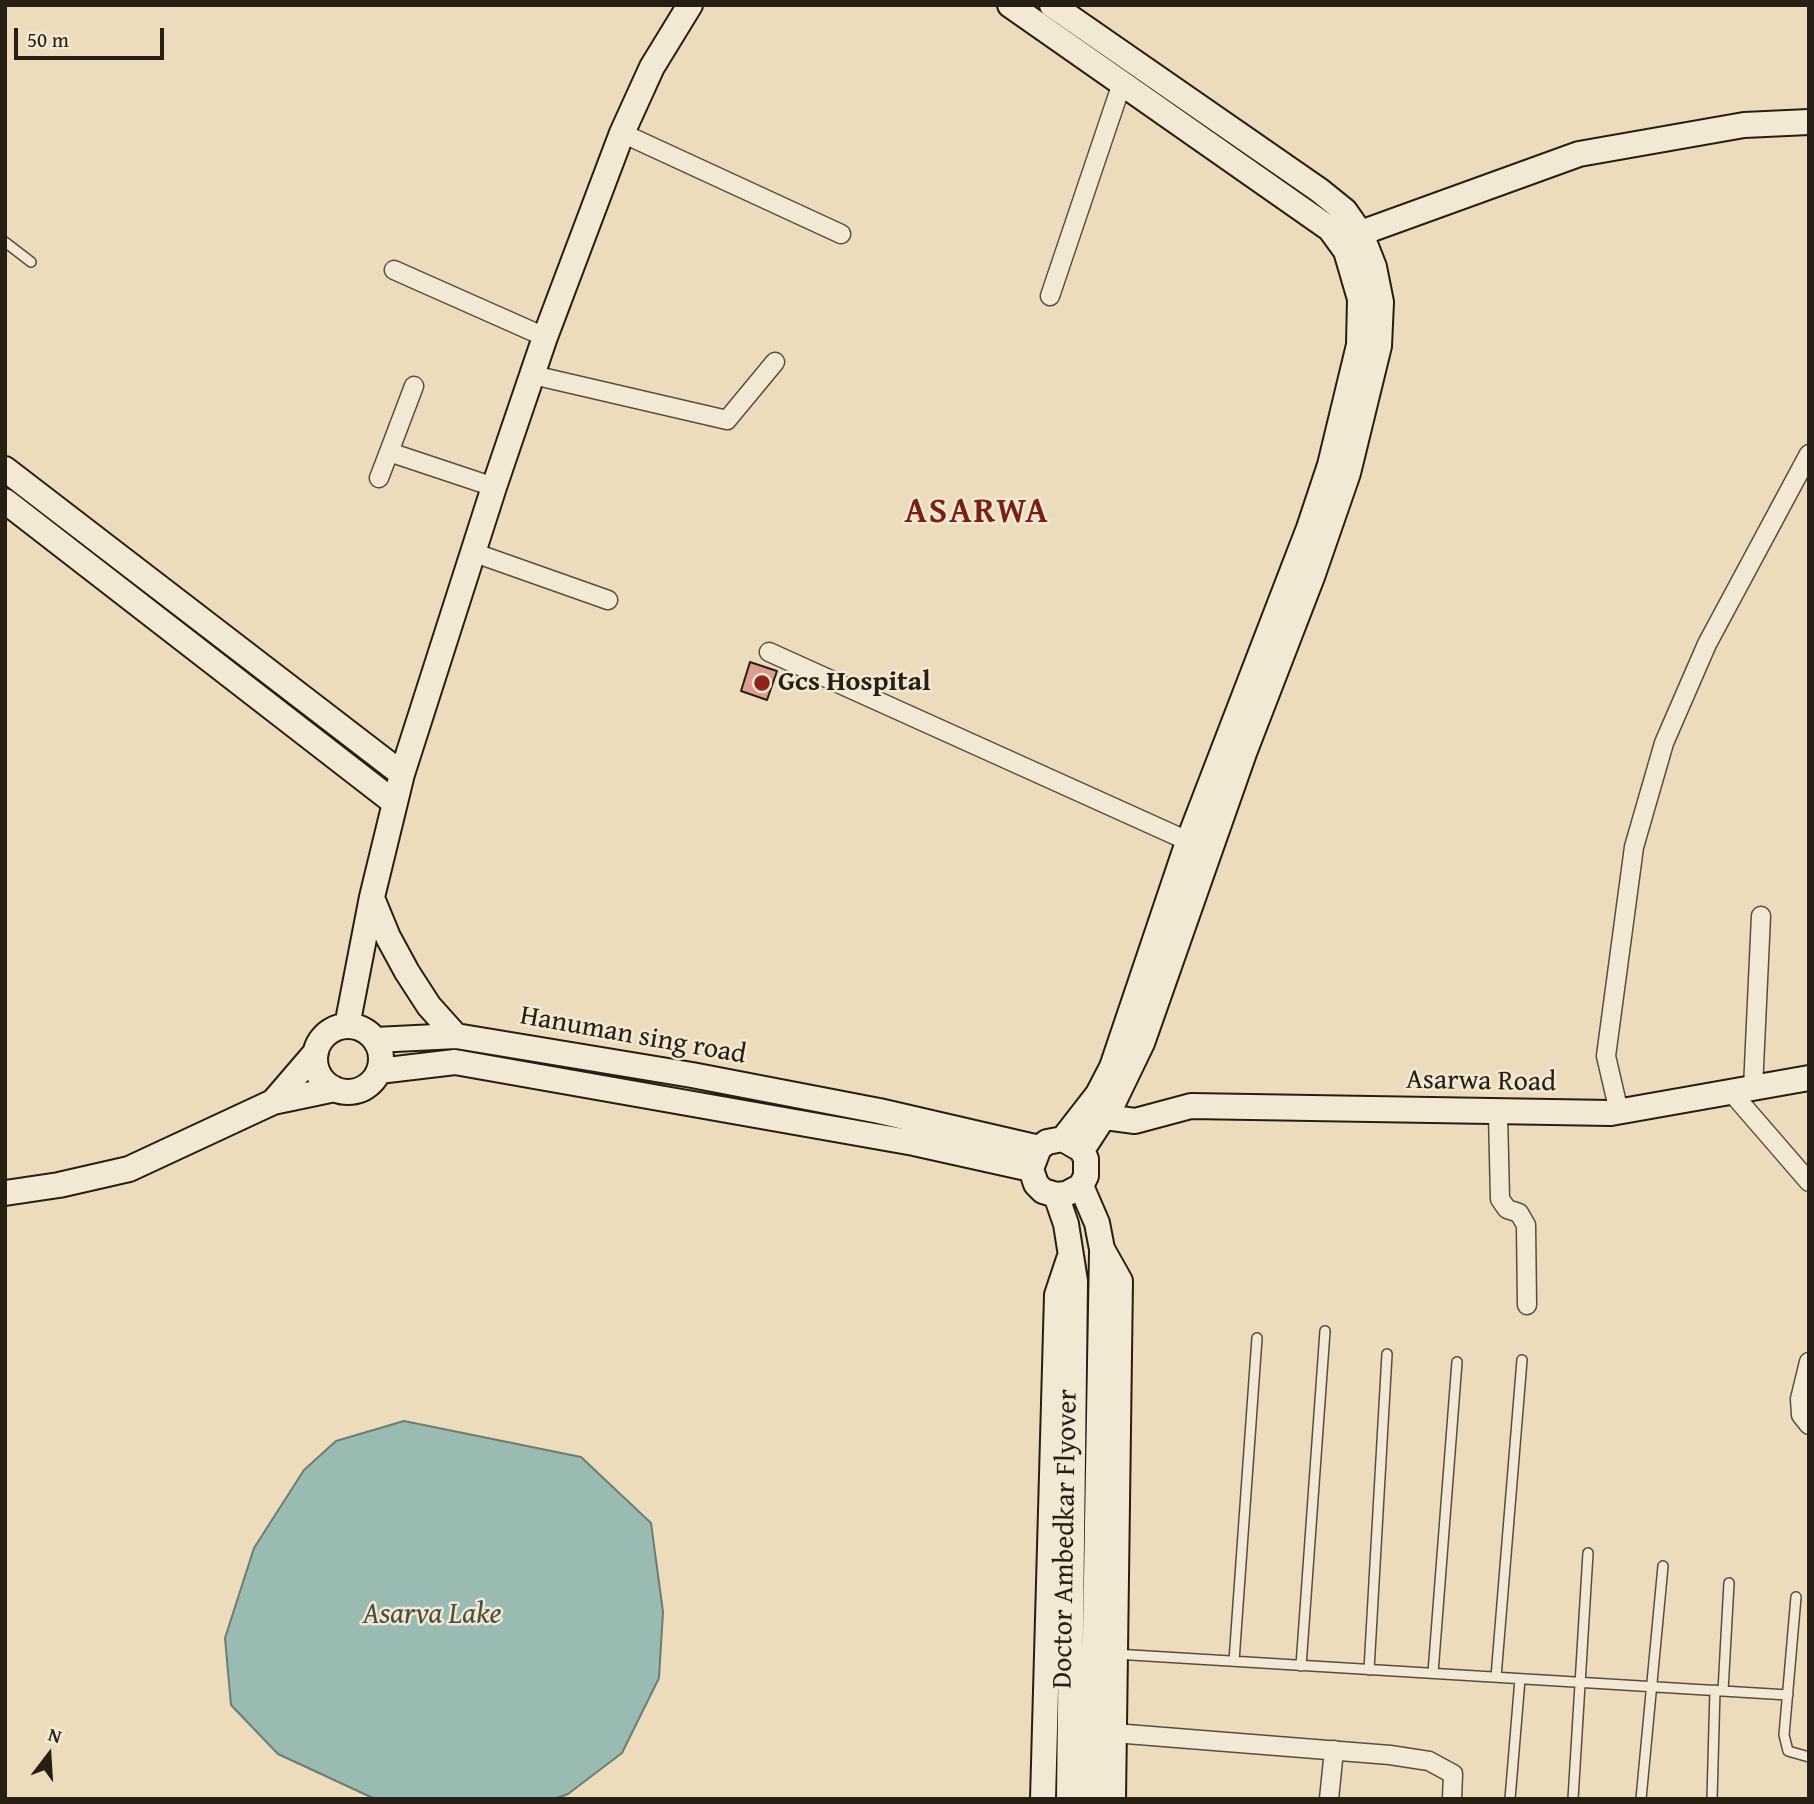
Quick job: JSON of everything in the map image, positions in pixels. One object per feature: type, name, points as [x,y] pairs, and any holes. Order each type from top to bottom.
[{"type":"street","points":[[347,1026],[372,897],[402,774],[494,488],[545,337],[622,133],[652,67],[690,5]]},
{"type":"street","points":[[1010,5],[1330,229],[1350,237],[1579,154],[1744,125],[1809,122]]},
{"type":"street","points":[[1052,5],[1319,190],[1345,211],[1350,237],[1374,267],[1381,302],[1379,346],[1329,496],[1199,846],[1142,1044],[1072,1145]]},
{"type":"street","points":[[1050,296],[1122,83]]},
{"type":"street","points":[[622,133],[841,234]]},
{"type":"street","points":[[394,270],[545,337]]},
{"type":"street","points":[[533,375],[727,420],[775,362]]},
{"type":"street","points":[[379,478],[414,386]]},
{"type":"street","points":[[389,452],[494,488]]},
{"type":"street","points":[[1619,1112],[1606,1056],[1634,846],[1664,743],[1707,644],[1809,454]]},
{"type":"street","points":[[5,469],[402,774]]},
{"type":"street","points":[[5,501],[395,803]]},
{"type":"street","points":[[475,553],[608,600]]},
{"type":"street","points":[[769,652],[1199,846]]},
{"type":"street","points":[[372,897],[388,937],[407,972],[429,1006],[456,1036]]},
{"type":"street","points":[[1761,916],[1743,1091],[1809,1182]]},
{"type":"street","points":[[5,1193],[59,1185],[129,1169],[273,1101],[335,1089],[357,1091],[366,1087],[379,1071],[381,1060],[375,1040],[359,1028],[347,1026],[327,1033],[316,1052],[273,1101]]},
{"type":"street","name":"Hanuman sing road","points":[[375,1040],[456,1036],[752,1086],[879,1111],[1035,1158]]},
{"type":"street","points":[[316,1052],[318,1074],[335,1089]]},
{"type":"street","points":[[379,1071],[455,1062],[914,1143],[1035,1158]]},
{"type":"street","name":"Asarwa Road","points":[[1101,1105],[1137,1105],[1150,1116],[1191,1106],[1498,1114],[1619,1112],[1809,1078]]},
{"type":"street","points":[[747,1114],[752,1086]]},
{"type":"street","points":[[1498,1114],[1500,1199],[1507,1209],[1519,1213],[1526,1225],[1527,1305]]},
{"type":"street","points":[[1081,1186],[1066,1195],[1056,1195],[1036,1184],[1035,1158],[1046,1142],[1072,1145],[1087,1167],[1081,1186],[1097,1223],[1102,1249],[1120,1281],[1113,1799]]},
{"type":"street","name":"Doctor Ambedkar Flyover","points":[[1056,1195],[1066,1224],[1075,1281],[1069,1799]]},
{"type":"street","name":"Doctor Ambedkar Flyover","points":[[1091,1799],[1102,1249]]},
{"type":"street","points":[[1043,1799],[1056,1295],[1071,1251]]},
{"type":"street","points":[[1809,1363],[1800,1399],[1801,1415],[1809,1425]]},
{"type":"street","points":[[1114,1733],[1334,1750],[1429,1761],[1453,1774],[1452,1799]]},
{"type":"street","points":[[1329,1799],[1334,1750]]},
{"type":"lane","points":[[5,242],[31,262]]},
{"type":"lane","points":[[1301,1665],[1325,1331]]},
{"type":"lane","points":[[1234,1661],[1257,1338]]},
{"type":"lane","points":[[1369,1670],[1387,1354]]},
{"type":"lane","points":[[1496,1677],[1522,1360]]},
{"type":"lane","points":[[1433,1673],[1457,1362]]},
{"type":"lane","points":[[1573,1799],[1588,1553]]},
{"type":"lane","points":[[1642,1799],[1663,1566]]},
{"type":"lane","points":[[1712,1799],[1729,1583]]},
{"type":"lane","points":[[1796,1597],[1784,1735],[1788,1751],[1809,1757]]},
{"type":"lane","points":[[1115,1654],[1788,1695]]},
{"type":"lane","points":[[1510,1799],[1520,1679]]},
{"type":"water","name":"Asarva Lake","points":[[404,1421],[581,1457],[651,1523],[663,1612],[659,1678],[622,1753],[568,1794],[554,1799],[375,1799],[278,1754],[231,1705],[225,1638],[254,1548],[304,1470],[336,1441]]},
{"type":"building","points":[[750,662],[777,671],[767,700],[741,691]]},
{"type":"place","name":"Gcs Hospital","points":[[762,683]]},
{"type":"district","name":"ASARWA","points":[[977,513]]}]
